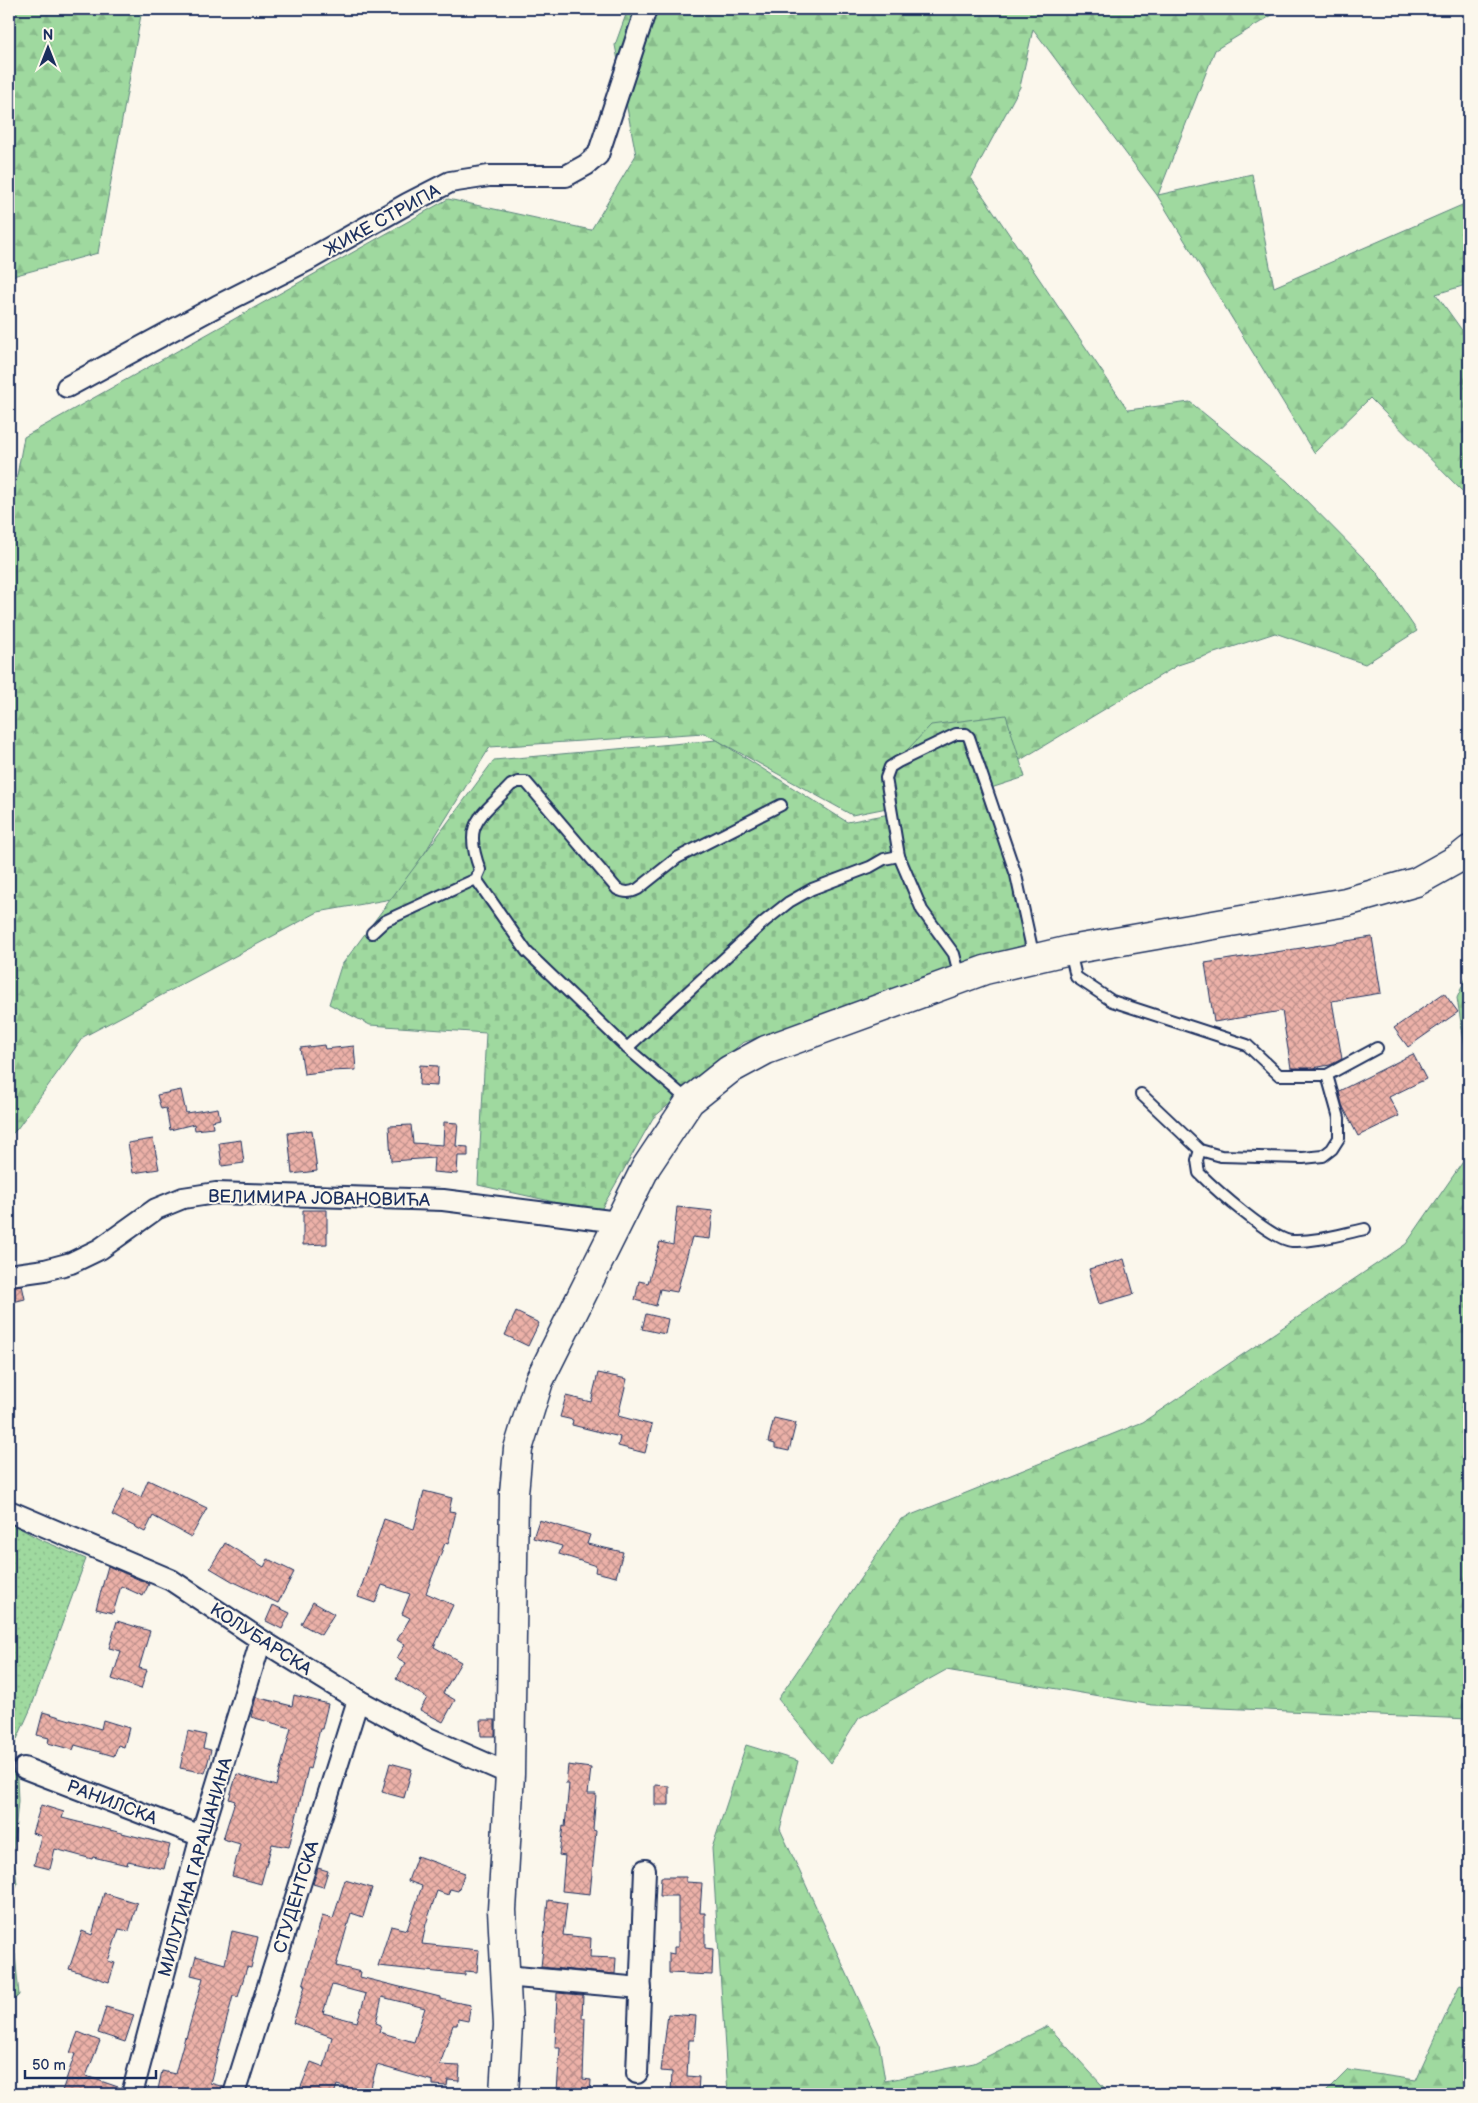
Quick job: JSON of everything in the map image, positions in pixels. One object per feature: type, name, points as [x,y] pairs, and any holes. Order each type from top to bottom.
[{"type":"main road","points":[[504,2094],[508,2025],[502,1910],[510,1774],[513,1503],[518,1449],[539,1381],[646,1167],[690,1101],[729,1070],[766,1050],[985,970],[1070,950],[1346,902],[1416,882],[1459,858],[1469,850]]},
{"type":"street","name":"ЖИКЕ СТРИПА","points":[[67,387],[217,306],[308,260],[450,182],[489,176],[566,176],[586,166],[598,155],[646,9]]},
{"type":"street","name":"ВЕЛИМИРА ЈОВАНОВИЋА","points":[[9,1275],[45,1270],[71,1263],[100,1248],[156,1209],[183,1198],[216,1193],[443,1200],[618,1222]]},
{"type":"street","name":"КОЛУБАРСКА","points":[[9,1511],[171,1580],[261,1640],[358,1700],[428,1738],[510,1774]]},
{"type":"street","name":"МИЛУТИНА ГАРАШАНИНА","points":[[132,2094],[201,1836],[261,1640]]},
{"type":"street","name":"СТУДЕНТСКА","points":[[234,2094],[358,1700]]},
{"type":"street","name":"РАНИЛСКА","points":[[24,1768],[201,1836]]},
{"type":"street","points":[[637,2073],[645,1870]]},
{"type":"street","points":[[505,1976],[641,1988]]},
{"type":"lane","points":[[961,980],[954,954],[922,910],[899,856],[886,774],[890,767],[898,762],[956,734],[966,734],[969,737],[1016,875],[1035,959]]},
{"type":"lane","points":[[372,933],[384,922],[476,879],[480,870],[473,850],[472,834],[477,820],[511,785],[518,782],[526,782],[617,889],[624,893],[632,892],[677,858],[781,805]]},
{"type":"lane","points":[[627,1048],[765,921],[789,902],[812,889],[870,867],[884,858],[899,856]]},
{"type":"lane","points":[[476,879],[527,952],[627,1048],[690,1101]]},
{"type":"lane","points":[[1070,950],[1076,977],[1112,1001],[1247,1045],[1278,1075],[1327,1075],[1377,1048]]},
{"type":"lane","points":[[1141,1094],[1200,1150],[1221,1156],[1303,1158],[1323,1156],[1332,1149],[1339,1138],[1339,1118],[1327,1075]]},
{"type":"lane","points":[[1200,1150],[1197,1160],[1199,1173],[1265,1229],[1290,1241],[1321,1239],[1365,1229]]},
{"type":"green space","points":[[9,9],[146,9],[141,15],[98,253],[9,277]]},
{"type":"green space","points":[[628,9],[1282,9],[1215,50],[1158,195],[1252,174],[1274,287],[1469,202],[1469,284],[1436,294],[1469,340],[1469,385],[1465,387],[1469,393],[1469,498],[1370,398],[1314,453],[1157,195],[1033,29],[1020,87],[971,178],[1128,410],[1190,402],[1287,481],[1376,571],[1417,631],[1365,664],[1275,633],[1178,665],[967,792],[852,815],[704,733],[490,747],[397,898],[318,912],[83,1037],[17,1129],[9,1137],[9,666],[16,666],[9,646],[9,519],[24,437],[448,199],[591,230],[636,155],[615,45]]},
{"type":"green space","points":[[1006,715],[1025,777],[991,788],[1035,941],[742,1043],[653,1118],[598,1215],[546,1200],[478,1185],[486,1033],[370,1025],[329,1004],[341,966],[494,760],[717,740],[847,822],[895,813],[887,771],[931,725]]},
{"type":"green space","points":[[1469,971],[1469,1072],[1457,998]]},
{"type":"green space","points":[[1469,1153],[1469,1719],[1152,1705],[946,1670],[859,1718],[831,1763],[778,1699],[901,1519],[1143,1422],[1406,1244]]},
{"type":"green space","points":[[9,1522],[39,1539],[86,1559],[31,1708],[9,1757]]},
{"type":"green space","points":[[746,1745],[798,1761],[780,1829],[879,2043],[885,2081],[974,2063],[1048,2026],[1110,2094],[728,2094],[712,1848]]},
{"type":"green space","points":[[9,1758],[17,1778],[18,1801],[13,1854],[17,1884],[9,1907]]},
{"type":"green space","points":[[9,1951],[15,1954],[19,1995],[9,2005]]},
{"type":"green space","points":[[1460,1984],[1469,1986],[1469,2094],[1324,2094],[1348,2070],[1416,2080]]},
{"type":"building","points":[[1372,937],[1381,993],[1332,1001],[1342,1059],[1330,1065],[1313,1068],[1291,1068],[1282,1011],[1214,1022],[1205,963]]},
{"type":"building","points":[[1444,993],[1458,1012],[1408,1047],[1394,1028]]},
{"type":"building","points":[[324,1045],[325,1049],[354,1046],[356,1070],[304,1074],[300,1048]]},
{"type":"building","points":[[1413,1054],[1426,1079],[1389,1097],[1399,1116],[1358,1136],[1342,1105],[1339,1091]]},
{"type":"building","points":[[420,1065],[438,1066],[437,1086],[419,1085]]},
{"type":"building","points":[[181,1090],[186,1113],[218,1108],[220,1119],[212,1121],[213,1128],[195,1130],[194,1124],[170,1130],[166,1108],[161,1109],[157,1095]]},
{"type":"building","points":[[444,1122],[458,1123],[456,1146],[468,1147],[468,1156],[458,1156],[457,1174],[433,1172],[434,1158],[391,1161],[389,1126],[411,1125],[413,1143],[443,1145]]},
{"type":"building","points":[[312,1130],[317,1171],[292,1174],[288,1133]]},
{"type":"building","points":[[153,1139],[159,1169],[133,1173],[128,1143]]},
{"type":"building","points":[[241,1140],[244,1163],[222,1166],[219,1143]]},
{"type":"building","points":[[677,1207],[713,1211],[710,1239],[692,1237],[677,1292],[660,1289],[656,1306],[635,1300],[639,1281],[648,1283],[660,1242],[673,1245]]},
{"type":"building","points":[[303,1210],[327,1210],[327,1244],[303,1245]]},
{"type":"building","points":[[1124,1259],[1134,1294],[1099,1304],[1089,1269]]},
{"type":"building","points":[[22,1285],[25,1299],[9,1303],[9,1287]]},
{"type":"building","points":[[516,1312],[539,1323],[528,1346],[505,1335]]},
{"type":"building","points":[[646,1314],[668,1319],[665,1334],[642,1329]]},
{"type":"building","points":[[598,1373],[627,1379],[618,1416],[652,1425],[645,1453],[618,1446],[620,1437],[572,1425],[573,1420],[560,1417],[566,1396],[591,1402]]},
{"type":"building","points":[[774,1418],[796,1423],[789,1451],[775,1448],[775,1444],[768,1442]]},
{"type":"building","points":[[148,1480],[207,1508],[191,1537],[153,1516],[145,1532],[112,1515],[124,1489],[141,1497]]},
{"type":"building","points":[[424,1491],[452,1498],[449,1511],[456,1512],[448,1544],[445,1543],[426,1593],[453,1605],[434,1647],[461,1662],[443,1693],[455,1700],[443,1722],[420,1710],[427,1698],[396,1679],[406,1663],[397,1658],[405,1645],[397,1640],[410,1618],[402,1614],[410,1594],[382,1585],[375,1603],[358,1597],[384,1519],[414,1529]]},
{"type":"building","points":[[539,1520],[590,1535],[587,1544],[623,1552],[616,1577],[595,1572],[596,1566],[559,1554],[562,1546],[533,1538]]},
{"type":"building","points":[[225,1543],[264,1567],[268,1559],[294,1572],[278,1603],[210,1568]]},
{"type":"building","points":[[108,1566],[149,1584],[143,1596],[121,1586],[113,1613],[96,1609]]},
{"type":"building","points":[[313,1602],[334,1614],[321,1635],[301,1624]]},
{"type":"building","points":[[273,1605],[290,1613],[282,1629],[266,1621]]},
{"type":"building","points":[[117,1621],[150,1631],[139,1668],[147,1670],[141,1689],[112,1679],[121,1651],[109,1648]]},
{"type":"building","points":[[294,1695],[328,1704],[310,1769],[308,1768],[289,1847],[272,1844],[261,1884],[232,1876],[240,1844],[223,1839],[235,1801],[229,1799],[237,1774],[276,1786],[291,1728],[251,1717],[256,1697],[292,1706]]},
{"type":"building","points":[[43,1712],[101,1729],[103,1720],[129,1728],[124,1747],[118,1745],[114,1756],[75,1745],[73,1750],[48,1743],[49,1738],[37,1735]]},
{"type":"building","points":[[480,1720],[495,1720],[495,1736],[481,1736]]},
{"type":"building","points":[[188,1731],[206,1735],[203,1748],[211,1750],[205,1773],[180,1768]]},
{"type":"building","points":[[390,1763],[412,1769],[404,1798],[382,1792]]},
{"type":"building","points":[[568,1765],[591,1768],[588,1794],[596,1794],[593,1830],[596,1831],[590,1894],[562,1891],[565,1856],[559,1855],[563,1826],[565,1827],[569,1784],[566,1784]]},
{"type":"building","points":[[655,1785],[669,1786],[669,1805],[655,1805]]},
{"type":"building","points":[[41,1805],[64,1812],[62,1818],[170,1845],[164,1869],[128,1861],[127,1865],[93,1857],[92,1859],[55,1849],[50,1869],[34,1865],[41,1836],[32,1833]]},
{"type":"building","points":[[417,1856],[465,1873],[458,1891],[450,1889],[448,1895],[437,1891],[426,1924],[422,1944],[479,1950],[477,1972],[465,1971],[465,1975],[378,1966],[391,1926],[407,1930],[422,1886],[408,1881]]},
{"type":"building","points":[[318,1868],[328,1871],[323,1887],[313,1884]]},
{"type":"building","points":[[661,1877],[686,1877],[686,1882],[702,1883],[700,1913],[705,1913],[705,1948],[713,1949],[712,1975],[669,1973],[669,1953],[674,1954],[674,1947],[678,1947],[678,1896],[660,1896]]},
{"type":"building","points":[[345,1880],[372,1888],[363,1917],[351,1913],[336,1966],[361,1972],[360,1977],[440,1997],[440,1999],[471,2005],[468,2021],[458,2019],[457,2025],[453,2025],[440,2065],[460,2066],[459,2081],[448,2080],[447,2086],[433,2085],[433,2081],[377,2065],[369,2094],[337,2085],[334,2094],[298,2094],[311,2062],[324,2067],[332,2037],[293,2023],[305,1986],[303,1986],[322,1916],[333,1919]],"holes":[[[332,1985],[366,1994],[357,2022],[323,2013]],[[382,1997],[425,2008],[414,2042],[379,2032],[381,2025],[376,2023]]]},
{"type":"building","points":[[104,1893],[137,1903],[129,1931],[119,1929],[108,1961],[115,1963],[109,1982],[69,1969],[82,1931],[92,1935]]},
{"type":"building","points":[[548,1900],[567,1903],[563,1935],[591,1938],[590,1957],[616,1958],[615,1974],[541,1967]]},
{"type":"building","points":[[232,1931],[258,1937],[251,1968],[247,1967],[238,1997],[233,1996],[210,2083],[224,2087],[222,2094],[157,2094],[162,2071],[175,2074],[203,1978],[191,1975],[196,1956],[225,1964]]},
{"type":"building","points":[[557,1993],[583,1995],[582,2018],[585,2018],[583,2079],[591,2080],[590,2094],[557,2091],[560,2048],[555,2048]]},
{"type":"building","points":[[106,2007],[134,2015],[125,2042],[98,2033]]},
{"type":"building","points":[[668,2014],[696,2016],[694,2040],[689,2040],[687,2076],[699,2077],[698,2094],[671,2094],[672,2072],[661,2071]]},
{"type":"building","points":[[78,2032],[100,2041],[86,2076],[121,2088],[120,2094],[61,2094],[75,2054],[70,2053]]}]
